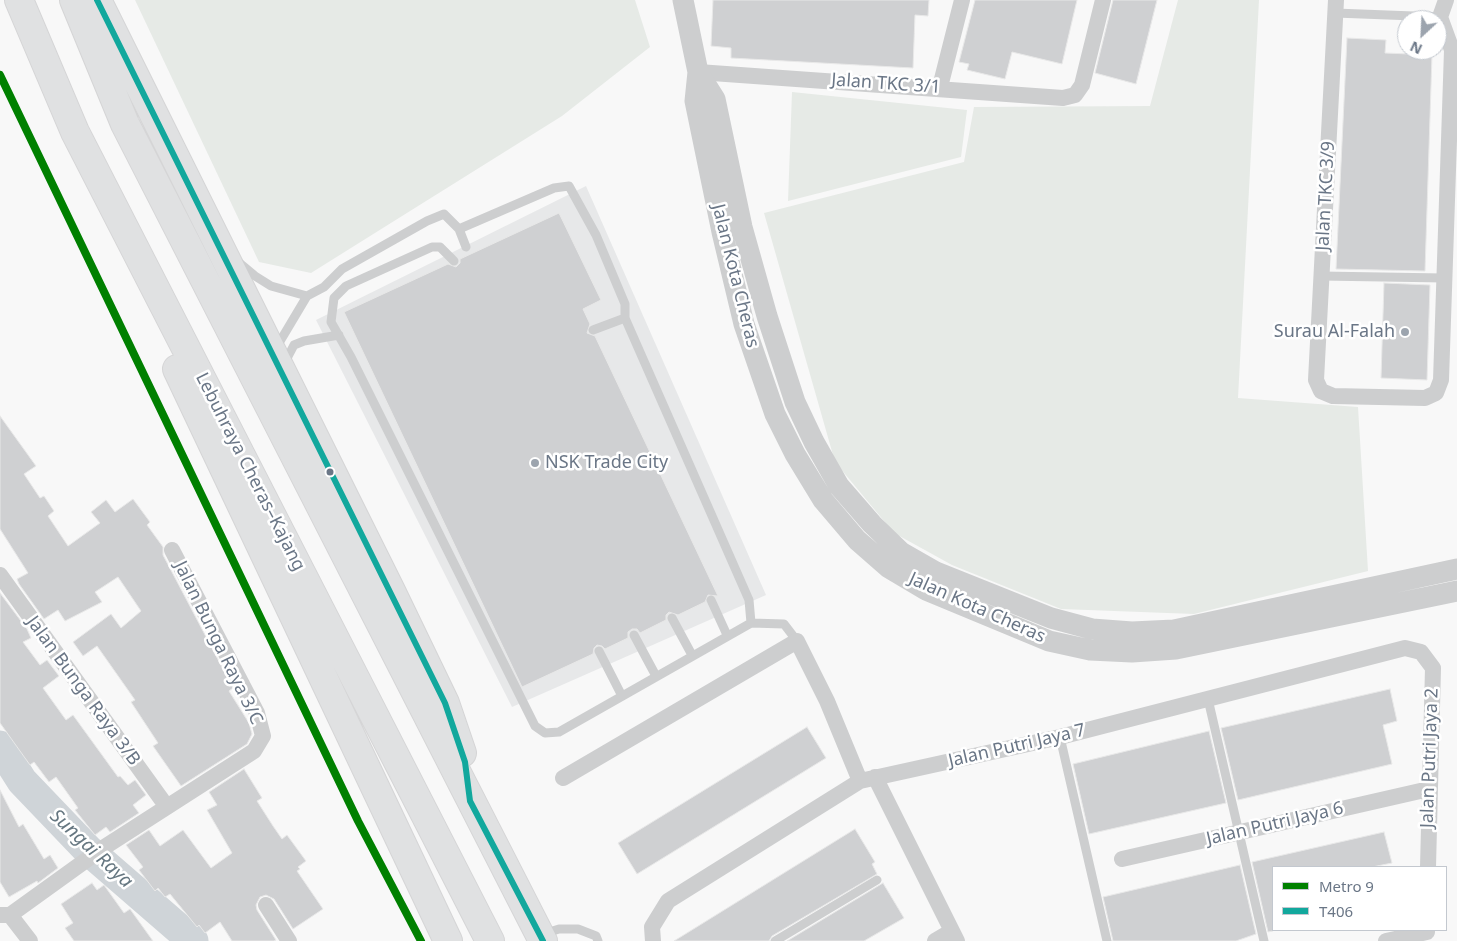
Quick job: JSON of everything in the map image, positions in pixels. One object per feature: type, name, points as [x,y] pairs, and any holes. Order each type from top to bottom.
[{"type":"highway","name":"Lebuhraya Cheras–Kajang","points":[[19,0],[76,132],[490,941]]},
{"type":"highway","points":[[74,0],[125,124],[470,801],[542,938]]},
{"type":"highway","points":[[97,0],[343,492],[445,703],[465,762],[470,801]]},
{"type":"highway","points":[[76,132],[88,184],[448,941]]},
{"type":"street","name":"Jalan Kota Cheras","points":[[683,0],[698,72],[695,101],[722,232],[744,324],[775,414],[795,454],[823,500],[857,540],[889,568],[926,590],[1049,640],[1090,650],[1132,652],[1176,649],[1457,591]]},
{"type":"street","points":[[940,87],[962,0]]},
{"type":"street","name":"Jalan TKC 3/1","points":[[698,72],[940,87],[1063,98],[1075,95],[1082,85],[1103,0]]},
{"type":"street","name":"Jalan TKC 3/9","points":[[1335,7],[1316,380],[1321,391],[1333,396],[1425,398],[1436,393],[1441,380],[1444,278]]},
{"type":"street","points":[[1444,278],[1452,50],[1447,36]]},
{"type":"street","name":"Jalan Kota Cheras","points":[[698,72],[715,99],[742,227],[767,316],[795,402],[814,442],[839,486],[872,524],[901,552],[936,572],[1051,618],[1092,629],[1132,632],[1174,630],[1456,569]]},
{"type":"street","name":"Jalan Bunga Raya 3/C","points":[[167,807],[254,751],[263,736],[257,713],[172,550]]},
{"type":"street","name":"Jalan Bunga Raya 3/B","points":[[0,575],[167,807]]},
{"type":"street","points":[[563,778],[798,641],[867,779],[954,936],[934,941]]},
{"type":"street","name":"Jalan Putri Jaya 7","points":[[653,934],[668,901],[867,779],[1060,737],[1405,648],[1422,652]]},
{"type":"street","name":"Jalan Putri Jaya 2","points":[[1422,652],[1433,668],[1428,789],[1428,866]]},
{"type":"street","name":"Jalan Putri Jaya 6","points":[[1122,859],[1428,789]]},
{"type":"street","points":[[30,941],[5,915],[167,807]]},
{"type":"street","points":[[266,905],[290,941]]},
{"type":"street","points":[[1386,941],[1427,934]]},
{"type":"lane","points":[[1335,7],[1397,13]]},
{"type":"lane","points":[[459,229],[554,188],[569,186],[596,235],[625,304],[626,318],[749,600],[751,623]]},
{"type":"lane","points":[[277,362],[282,336],[307,296],[324,287],[342,268],[444,214],[459,229],[466,247]]},
{"type":"lane","points":[[220,246],[255,276],[271,286],[307,296]]},
{"type":"lane","points":[[454,261],[440,247],[432,248],[346,286],[334,298],[331,322],[535,726],[545,733],[559,732],[751,623],[784,624],[798,641]]},
{"type":"lane","points":[[1321,276],[1444,278]]},
{"type":"lane","points":[[324,287],[346,286]]},
{"type":"lane","points":[[593,330],[626,318]]},
{"type":"lane","points":[[277,362],[294,345],[304,341],[339,335]]},
{"type":"lane","points":[[711,600],[727,635]]},
{"type":"lane","points":[[672,618],[692,655]]},
{"type":"lane","points":[[634,635],[656,676]]},
{"type":"lane","points":[[599,651],[622,696]]},
{"type":"lane","points":[[1208,699],[1264,941]]},
{"type":"lane","points":[[1060,737],[1107,941]]},
{"type":"lane","points":[[775,941],[877,880]]},
{"type":"lane","points":[[542,938],[559,929],[578,929],[596,936],[598,941]]},
{"type":"shaded area","points":[[135,0],[635,0],[650,47],[562,116],[311,273],[259,262]]},
{"type":"shaded area","points":[[1178,0],[1259,0],[1238,398],[1358,407],[1368,571],[1194,614],[1061,609],[952,565],[894,533],[835,462],[764,213],[964,162],[974,107],[1150,106]]},
{"type":"shaded area","points":[[792,92],[967,110],[961,157],[788,201]]},
{"type":"shaded area","name":"NSK Trade City","points":[[586,186],[766,595],[512,707],[316,320]]},
{"type":"building","points":[[713,0],[929,0],[928,16],[915,15],[913,68],[731,58],[731,48],[711,46]]},
{"type":"building","points":[[975,0],[1077,0],[1062,64],[1012,52],[1005,79],[967,70],[969,64],[959,62]]},
{"type":"building","points":[[1113,0],[1157,0],[1136,84],[1095,73]]},
{"type":"building","points":[[1347,38],[1386,40],[1385,53],[1397,54],[1397,60],[1432,60],[1425,271],[1336,269]]},
{"type":"building","name":"NSK Trade City","points":[[559,213],[601,300],[583,309],[590,324],[587,333],[595,336],[718,596],[708,595],[705,602],[678,615],[669,612],[666,615],[666,620],[640,633],[637,629],[632,629],[628,632],[628,638],[605,649],[597,645],[594,648],[593,654],[522,687],[344,312],[448,264],[456,267],[460,263],[460,259]]},
{"type":"building","name":"Surau Al-Falah","points":[[1384,283],[1430,285],[1427,380],[1381,378]]},
{"type":"building","points":[[0,416],[36,466],[24,474],[40,498],[44,496],[54,511],[48,516],[68,546],[100,523],[91,512],[106,500],[115,512],[133,499],[150,522],[147,525],[163,547],[163,555],[233,688],[229,691],[249,723],[252,734],[247,744],[181,786],[153,746],[158,743],[131,702],[135,700],[97,646],[83,656],[73,642],[111,614],[121,628],[141,611],[118,577],[95,592],[102,602],[65,621],[58,610],[44,619],[19,584],[17,579],[28,573],[0,529]]},
{"type":"building","points":[[0,593],[27,629],[31,638],[23,642],[40,665],[47,660],[59,676],[43,688],[66,720],[73,715],[118,777],[120,776],[128,785],[135,780],[146,795],[133,805],[139,813],[110,832],[106,827],[95,835],[75,810],[78,808],[56,777],[49,782],[34,762],[30,765],[0,723]]},
{"type":"building","points":[[1390,689],[1397,721],[1383,725],[1392,764],[1238,800],[1221,728]]},
{"type":"building","points":[[807,727],[826,758],[637,874],[618,843]]},
{"type":"building","points":[[1209,731],[1226,803],[1089,834],[1073,764]]},
{"type":"building","points":[[244,769],[262,798],[257,801],[273,826],[282,839],[287,835],[306,861],[298,867],[300,869],[297,871],[323,909],[293,929],[274,899],[266,895],[260,897],[256,905],[257,910],[276,940],[274,941],[232,941],[220,922],[205,933],[199,925],[197,927],[170,894],[165,897],[158,888],[155,891],[139,870],[143,867],[126,845],[149,830],[160,846],[183,830],[211,868],[232,853],[207,810],[217,805],[209,792]]},
{"type":"building","points":[[0,790],[19,827],[23,824],[44,859],[50,855],[58,868],[38,883],[37,881],[9,897],[0,882]]},
{"type":"building","points":[[855,829],[875,862],[872,864],[877,874],[772,936],[769,941],[674,941]]},
{"type":"building","points":[[1384,832],[1392,863],[1377,866],[1272,866],[1273,931],[1268,932],[1252,862]]},
{"type":"building","points":[[1240,865],[1256,934],[1236,941],[1113,941],[1103,897]]},
{"type":"building","points":[[92,883],[97,890],[104,885],[124,913],[130,909],[153,941],[74,941],[65,928],[73,923],[61,904]]},
{"type":"building","points":[[883,883],[904,918],[864,941],[787,941]]},
{"type":"waterway","name":"Sungai Raya","points":[[0,746],[22,781],[88,850],[193,941]]},
{"type":"metro line","name":"9","points":[[0,75],[358,821],[421,941]]},
{"type":"transit line","name":"T406","points":[[97,0],[445,703],[465,762],[470,801],[543,941]]},
{"type":"place","name":"Surau Al-Falah","points":[[1405,332]]},
{"type":"place","name":"NSK Trade City","points":[[535,463]]}]
